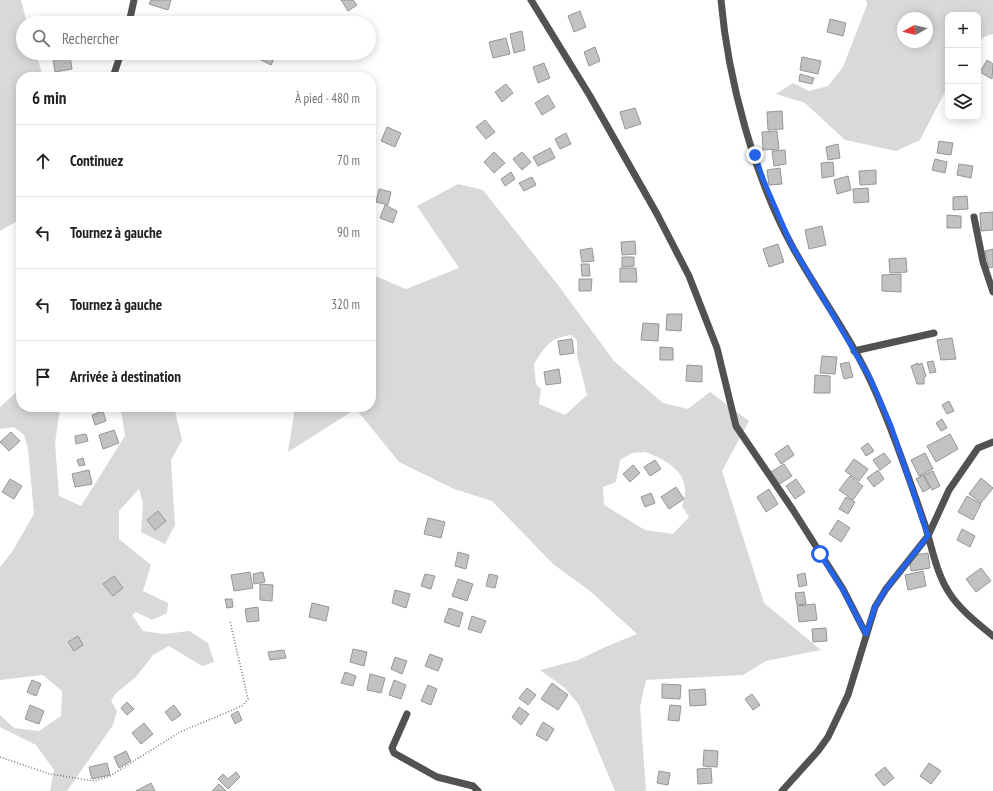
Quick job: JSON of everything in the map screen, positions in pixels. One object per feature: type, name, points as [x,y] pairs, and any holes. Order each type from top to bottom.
[{"type":"street","points":[[131,16],[134,0]]},
{"type":"street","points":[[531,0],[590,96],[657,214],[689,276],[717,348],[736,426],[793,510],[843,590],[866,634]]},
{"type":"street","points":[[721,0],[728,53],[734,80],[763,179],[791,244],[870,378],[891,426],[928,536],[934,559],[948,591],[961,608],[993,636]]},
{"type":"street","points":[[115,72],[119,60]]},
{"type":"street","points":[[974,216],[983,262],[993,292]]},
{"type":"street","points":[[854,351],[934,333]]},
{"type":"street","points":[[782,791],[828,737],[848,695],[875,607],[886,589],[928,536],[949,490],[978,448],[993,442]]},
{"type":"street","points":[[407,714],[392,748],[394,753],[437,777],[473,786],[478,791]]},
{"type":"path","points":[[0,757],[50,774],[94,781],[110,776],[180,732],[242,706],[248,699],[247,690],[236,651],[230,621]]},
{"type":"shaded area","points":[[0,0],[21,0],[25,16],[16,16],[16,60],[38,60],[42,72],[16,72],[16,222],[0,231]]},
{"type":"shaded area","points":[[866,0],[993,0],[993,34],[984,37],[981,40],[981,12],[945,12],[945,92],[920,140],[896,151],[845,140],[805,103],[776,94],[793,83],[809,91],[828,86],[843,67],[867,5]]},
{"type":"shaded area","points":[[458,184],[483,190],[558,285],[614,361],[663,403],[688,409],[710,392],[749,421],[722,471],[764,603],[821,650],[766,661],[743,675],[646,680],[640,707],[646,791],[615,791],[579,705],[565,688],[540,670],[578,660],[637,634],[590,591],[553,564],[492,501],[454,489],[399,462],[358,412],[376,412],[376,276],[406,289],[459,268],[417,206]],"holes":[[[572,335],[577,341],[577,356],[587,395],[565,415],[539,404],[541,389],[536,384],[534,364],[545,348],[558,338]],[[645,452],[671,465],[682,478],[685,486],[685,495],[682,506],[689,517],[673,534],[645,530],[604,505],[603,487],[616,482],[620,460],[632,453]]]},
{"type":"shaded area","points":[[16,393],[16,412],[60,412],[55,443],[59,496],[81,506],[125,436],[121,412],[175,412],[182,440],[171,460],[175,525],[165,544],[141,532],[143,503],[139,489],[119,511],[119,539],[151,565],[143,591],[168,603],[167,613],[152,620],[136,612],[132,615],[143,631],[164,634],[189,631],[208,643],[214,662],[202,666],[169,646],[153,655],[136,677],[116,693],[111,701],[117,711],[113,725],[67,791],[50,791],[54,770],[36,745],[0,727],[0,715],[14,728],[39,731],[61,716],[62,691],[43,675],[0,680],[0,567],[12,552],[34,514],[28,448],[24,435],[14,427],[0,429],[0,407]]},
{"type":"shaded area","points":[[294,412],[351,412],[288,452]]},
{"type":"building","points":[[151,0],[171,0],[168,10],[149,4]]},
{"type":"building","points":[[341,0],[353,0],[357,5],[348,11]]},
{"type":"building","points":[[580,11],[586,27],[574,32],[568,16]]},
{"type":"building","points":[[830,19],[846,23],[843,36],[827,32]]},
{"type":"building","points":[[522,31],[525,50],[514,53],[510,34]]},
{"type":"building","points":[[506,38],[510,54],[493,58],[489,42]]},
{"type":"building","points":[[595,47],[600,61],[589,66],[584,52]]},
{"type":"building","points":[[802,57],[821,61],[818,74],[800,70]]},
{"type":"building","points":[[53,60],[71,60],[72,69],[55,72]]},
{"type":"building","points":[[261,60],[274,60],[271,65]]},
{"type":"building","points":[[987,60],[993,64],[992,79],[981,73]]},
{"type":"building","points":[[544,63],[550,78],[538,83],[533,67]]},
{"type":"building","points":[[800,74],[814,78],[812,84],[799,81]]},
{"type":"building","points":[[506,84],[513,93],[502,102],[495,92]]},
{"type":"building","points":[[548,95],[555,107],[542,115],[535,103]]},
{"type":"building","points":[[635,108],[641,124],[625,129],[620,112]]},
{"type":"building","points":[[782,111],[783,129],[768,130],[767,112]]},
{"type":"building","points":[[485,120],[495,132],[486,139],[476,127]]},
{"type":"building","points":[[387,127],[401,133],[395,147],[381,141]]},
{"type":"building","points":[[777,131],[779,149],[763,150],[762,132]]},
{"type":"building","points":[[566,133],[571,144],[560,149],[555,139]]},
{"type":"building","points":[[939,141],[953,143],[951,155],[937,153]]},
{"type":"building","points":[[838,144],[840,158],[828,160],[826,147]]},
{"type":"building","points":[[550,148],[555,158],[538,166],[533,157]]},
{"type":"building","points":[[785,150],[786,164],[774,166],[772,151]]},
{"type":"building","points":[[494,152],[505,163],[494,173],[484,162]]},
{"type":"building","points":[[522,152],[531,162],[522,170],[513,159]]},
{"type":"building","points":[[935,159],[947,162],[945,173],[932,170]]},
{"type":"building","points":[[833,162],[834,176],[822,178],[821,163]]},
{"type":"building","points":[[959,164],[973,166],[971,178],[957,175]]},
{"type":"building","points":[[780,168],[782,184],[769,185],[767,170]]},
{"type":"building","points":[[876,170],[876,184],[860,185],[859,171]]},
{"type":"building","points":[[511,172],[515,179],[505,186],[501,179]]},
{"type":"building","points":[[848,176],[851,190],[837,194],[834,180]]},
{"type":"building","points":[[532,177],[536,185],[524,191],[519,183]]},
{"type":"building","points":[[868,188],[869,202],[854,203],[853,189]]},
{"type":"building","points":[[379,189],[391,192],[388,205],[376,202]]},
{"type":"building","points":[[967,196],[968,209],[953,210],[953,197]]},
{"type":"building","points":[[385,205],[397,211],[393,223],[380,218]]},
{"type":"building","points":[[993,212],[993,230],[981,231],[980,213]]},
{"type":"building","points":[[947,215],[961,216],[961,228],[947,228]]},
{"type":"building","points":[[822,226],[826,245],[809,249],[805,230]]},
{"type":"building","points":[[635,241],[636,254],[622,255],[621,242]]},
{"type":"building","points":[[778,244],[784,262],[769,267],[763,249]]},
{"type":"building","points":[[592,248],[594,261],[582,262],[580,250]]},
{"type":"building","points":[[993,249],[993,267],[989,268],[985,251]]},
{"type":"building","points":[[622,257],[634,257],[634,266],[622,267]]},
{"type":"building","points":[[906,258],[907,272],[890,273],[889,259]]},
{"type":"building","points":[[581,264],[589,264],[590,276],[582,276]]},
{"type":"building","points":[[620,268],[636,268],[637,282],[620,282]]},
{"type":"building","points":[[901,274],[901,292],[882,291],[882,275]]},
{"type":"building","points":[[579,279],[592,279],[591,291],[579,291]]},
{"type":"building","points":[[667,314],[682,314],[681,331],[666,330]]},
{"type":"building","points":[[643,323],[659,324],[658,341],[641,340]]},
{"type":"building","points":[[952,338],[956,359],[941,360],[937,340]]},
{"type":"building","points":[[572,339],[574,353],[560,355],[558,341]]},
{"type":"building","points":[[660,347],[673,348],[673,360],[660,360]]},
{"type":"building","points":[[822,356],[837,357],[835,374],[820,373]]},
{"type":"building","points":[[933,361],[936,372],[930,373],[927,362]]},
{"type":"building","points":[[849,362],[853,377],[844,379],[840,364]]},
{"type":"building","points":[[918,363],[918,365],[922,363],[926,376],[924,378],[924,384],[917,384],[911,366]]},
{"type":"building","points":[[687,365],[702,366],[702,382],[686,381]]},
{"type":"building","points":[[559,369],[561,383],[546,385],[544,372]]},
{"type":"building","points":[[815,375],[830,376],[830,393],[814,393]]},
{"type":"building","points":[[949,401],[954,411],[947,414],[942,405]]},
{"type":"building","points":[[103,412],[106,421],[95,425],[92,415]]},
{"type":"building","points":[[942,419],[947,428],[941,431],[936,423]]},
{"type":"building","points":[[114,430],[119,443],[103,449],[99,435]]},
{"type":"building","points":[[11,432],[20,441],[9,451],[0,442]]},
{"type":"building","points":[[86,434],[88,441],[76,444],[75,436]]},
{"type":"building","points":[[950,434],[958,449],[936,462],[927,446]]},
{"type":"building","points":[[868,443],[874,451],[866,456],[861,448]]},
{"type":"building","points":[[788,445],[794,455],[781,464],[775,454]]},
{"type":"building","points":[[884,453],[891,462],[880,470],[873,460]]},
{"type":"building","points":[[925,453],[933,469],[919,476],[911,460]]},
{"type":"building","points":[[83,458],[85,465],[79,466],[77,460]]},
{"type":"building","points":[[854,459],[868,469],[859,481],[845,471]]},
{"type":"building","points":[[655,460],[661,469],[650,476],[644,467]]},
{"type":"building","points":[[784,464],[792,476],[778,485],[771,472]]},
{"type":"building","points":[[633,465],[640,473],[630,482],[623,474]]},
{"type":"building","points":[[89,470],[92,484],[75,487],[72,474]]},
{"type":"building","points":[[878,470],[884,479],[874,487],[867,478]]},
{"type":"building","points":[[933,471],[940,486],[932,490],[924,475]]},
{"type":"building","points":[[923,475],[930,488],[923,492],[916,479]]},
{"type":"building","points":[[850,476],[863,486],[853,500],[839,490]]},
{"type":"building","points":[[981,478],[993,488],[981,503],[969,494]]},
{"type":"building","points":[[10,479],[22,486],[14,499],[2,492]]},
{"type":"building","points":[[796,479],[805,492],[795,499],[786,486]]},
{"type":"building","points":[[676,487],[684,499],[669,509],[661,497]]},
{"type":"building","points":[[769,489],[778,504],[766,512],[757,497]]},
{"type":"building","points":[[651,493],[655,503],[645,507],[641,497]]},
{"type":"building","points":[[967,496],[981,504],[973,520],[958,512]]},
{"type":"building","points":[[846,497],[855,502],[848,514],[839,509]]},
{"type":"building","points":[[158,511],[166,521],[155,530],[147,520]]},
{"type":"building","points":[[428,518],[445,522],[441,538],[424,534]]},
{"type":"building","points":[[838,520],[850,528],[841,542],[829,534]]},
{"type":"building","points":[[962,529],[975,536],[970,547],[957,540]]},
{"type":"building","points":[[458,552],[469,555],[466,569],[455,566]]},
{"type":"building","points":[[928,553],[930,568],[911,571],[909,556]]},
{"type":"building","points":[[981,568],[991,581],[976,592],[966,579]]},
{"type":"building","points":[[923,571],[926,586],[908,590],[905,575]]},
{"type":"building","points":[[250,572],[253,588],[234,591],[231,575]]},
{"type":"building","points":[[263,572],[265,582],[254,584],[253,574]]},
{"type":"building","points":[[805,573],[807,585],[799,587],[797,575]]},
{"type":"building","points":[[425,574],[435,576],[431,589],[421,586]]},
{"type":"building","points":[[489,574],[498,576],[495,588],[486,586]]},
{"type":"building","points":[[114,576],[123,588],[113,596],[103,584]]},
{"type":"building","points":[[458,579],[473,584],[467,601],[452,596]]},
{"type":"building","points":[[260,584],[273,585],[272,601],[260,600]]},
{"type":"building","points":[[395,590],[410,594],[406,608],[392,603]]},
{"type":"building","points":[[804,592],[806,604],[797,605],[795,593]]},
{"type":"building","points":[[225,599],[232,599],[233,607],[227,608]]},
{"type":"building","points":[[312,603],[329,607],[326,621],[309,617]]},
{"type":"building","points":[[815,604],[817,620],[799,622],[797,606]]},
{"type":"building","points":[[258,607],[259,621],[247,622],[245,609]]},
{"type":"building","points":[[449,608],[463,613],[459,627],[444,622]]},
{"type":"building","points":[[472,616],[486,621],[481,633],[468,629]]},
{"type":"building","points":[[826,628],[827,641],[813,642],[812,629]]},
{"type":"building","points":[[78,636],[83,645],[74,651],[68,642]]},
{"type":"building","points":[[353,649],[367,652],[364,666],[350,662]]},
{"type":"building","points":[[284,650],[286,658],[270,660],[268,652]]},
{"type":"building","points":[[430,654],[443,659],[438,671],[425,666]]},
{"type":"building","points":[[395,657],[407,661],[402,674],[391,669]]},
{"type":"building","points":[[345,672],[356,676],[353,686],[341,683]]},
{"type":"building","points":[[370,674],[385,678],[381,693],[367,690]]},
{"type":"building","points":[[32,680],[41,684],[36,696],[27,692]]},
{"type":"building","points":[[394,680],[406,685],[401,699],[389,695]]},
{"type":"building","points":[[552,683],[568,695],[558,710],[541,699]]},
{"type":"building","points":[[662,684],[681,685],[680,699],[662,698]]},
{"type":"building","points":[[428,685],[437,689],[431,705],[421,701]]},
{"type":"building","points":[[527,688],[536,695],[528,705],[519,698]]},
{"type":"building","points":[[705,689],[706,705],[690,706],[689,690]]},
{"type":"building","points":[[752,694],[760,705],[753,710],[745,699]]},
{"type":"building","points":[[127,702],[134,709],[127,715],[121,708]]},
{"type":"building","points":[[30,705],[44,711],[39,724],[25,719]]},
{"type":"building","points":[[174,705],[181,715],[172,721],[165,712]]},
{"type":"building","points":[[670,705],[681,706],[679,721],[668,720]]},
{"type":"building","points":[[519,707],[529,714],[521,725],[512,717]]},
{"type":"building","points":[[238,711],[242,720],[235,724],[231,715]]},
{"type":"building","points":[[543,722],[554,729],[547,741],[536,735]]},
{"type":"building","points":[[144,723],[153,734],[141,744],[132,733]]},
{"type":"building","points":[[704,750],[718,751],[717,767],[703,766]]},
{"type":"building","points":[[126,751],[131,761],[119,768],[114,757]]},
{"type":"building","points":[[107,763],[110,775],[92,779],[89,767]]},
{"type":"building","points":[[929,763],[941,771],[931,784],[920,776]]},
{"type":"building","points":[[885,767],[894,778],[884,786],[875,775]]},
{"type":"building","points":[[711,768],[712,783],[698,784],[697,769]]},
{"type":"building","points":[[659,771],[670,773],[668,785],[657,783]]},
{"type":"building","points":[[236,772],[240,777],[228,789],[218,779],[223,774],[228,779]]},
{"type":"building","points":[[151,783],[155,791],[136,791]]},
{"type":"building","points":[[219,784],[226,791],[212,791]]},
{"type":"route","points":[[755,155],[763,179],[791,244],[870,378],[891,426],[928,536],[886,589],[875,607],[866,634],[843,590],[820,554]]}]
